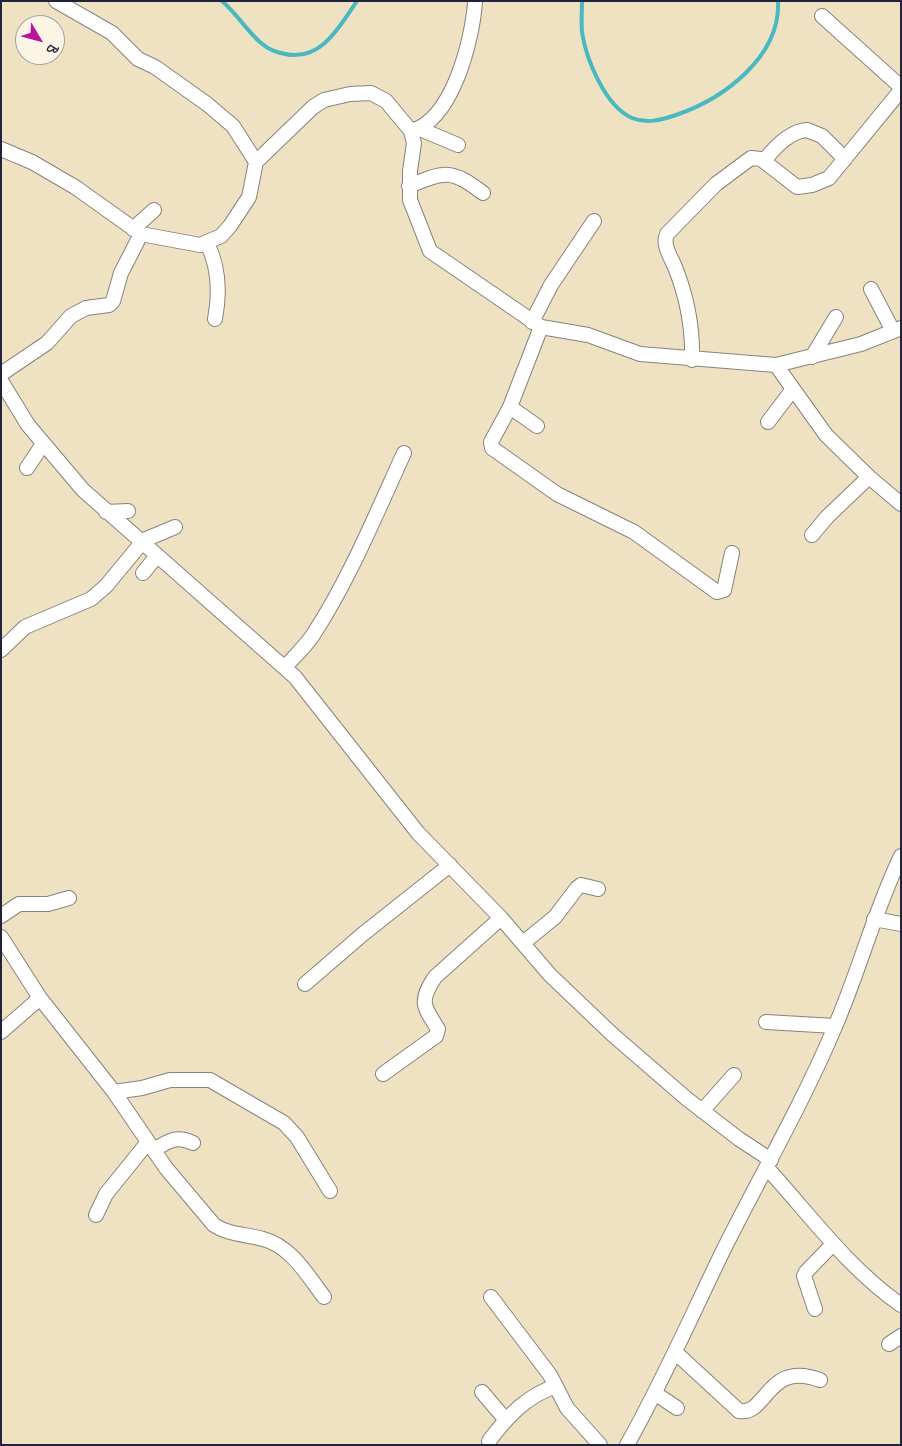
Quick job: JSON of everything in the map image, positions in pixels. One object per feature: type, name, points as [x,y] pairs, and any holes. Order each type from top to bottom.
[{"type":"street","points":[[56,1],[112,33],[138,59],[155,67],[207,104],[233,126],[256,162]]},
{"type":"street","points":[[415,130],[430,120],[445,102],[455,81],[473,29],[475,3]]},
{"type":"street","points":[[692,360],[693,334],[690,317],[682,286],[664,239],[699,201],[734,168],[751,158],[756,157],[764,161],[792,184],[804,187],[824,181],[845,159],[901,88],[830,21],[822,16]]},
{"type":"street","points":[[1,149],[32,162],[75,187],[137,231],[182,243],[200,245],[221,236],[242,209],[249,197],[256,162],[313,107],[324,100],[338,96],[366,93],[379,96],[415,130],[458,145]]},
{"type":"street","points":[[415,130],[409,186],[410,200],[430,250],[537,324],[588,335],[633,353],[692,360],[776,365],[861,344],[897,330],[871,289]]},
{"type":"street","points":[[764,161],[782,142],[797,132],[808,130],[822,136],[845,159]]},
{"type":"street","points":[[409,186],[436,175],[448,174],[461,177],[483,193]]},
{"type":"street","points":[[1,374],[46,343],[71,316],[86,308],[109,305],[113,301],[121,273],[137,231],[154,210]]},
{"type":"street","points":[[594,221],[551,284],[510,407],[491,442],[492,448],[557,494],[634,532],[717,592],[724,590],[732,553]]},
{"type":"street","points":[[207,243],[213,255],[217,279],[218,305],[215,319]]},
{"type":"street","points":[[812,357],[836,317]]},
{"type":"street","points":[[776,365],[826,435],[869,477],[901,504]]},
{"type":"street","points":[[1,381],[28,425],[83,490],[156,557],[285,667],[312,698],[418,833],[501,918],[550,975],[601,1024],[702,1111],[769,1164],[833,1244],[867,1278],[901,1305]]},
{"type":"street","points":[[768,422],[793,389]]},
{"type":"street","points":[[510,407],[537,426]]},
{"type":"street","points":[[27,468],[43,444]]},
{"type":"street","points":[[285,667],[312,637],[339,590],[364,541],[404,453]]},
{"type":"street","points":[[812,535],[827,517],[869,477]]},
{"type":"street","points":[[106,512],[128,511]]},
{"type":"street","points":[[1,650],[26,627],[91,599],[106,586],[141,543],[154,534],[175,527]]},
{"type":"street","points":[[143,572],[156,557]]},
{"type":"street","points":[[627,1445],[656,1394],[721,1256],[806,1093],[835,1026],[874,919],[901,856]]},
{"type":"street","points":[[305,984],[363,934],[450,865]]},
{"type":"street","points":[[523,943],[555,917],[581,885],[598,889]]},
{"type":"street","points":[[1,916],[19,904],[48,904],[69,898]]},
{"type":"street","points":[[383,1074],[436,1036],[438,1029],[423,998],[430,984],[435,977],[501,918]]},
{"type":"street","points":[[874,919],[901,924]]},
{"type":"street","points":[[1,937],[40,998],[114,1092],[151,1146],[214,1225],[222,1230],[264,1239],[285,1250],[324,1297]]},
{"type":"street","points":[[1,1032],[40,998]]},
{"type":"street","points":[[766,1022],[835,1026]]},
{"type":"street","points":[[702,1111],[734,1075]]},
{"type":"street","points":[[114,1092],[142,1088],[170,1080],[210,1080],[284,1123],[297,1137],[330,1191]]},
{"type":"street","points":[[96,1215],[106,1194],[151,1146],[178,1138],[193,1143]]},
{"type":"street","points":[[815,1309],[804,1276],[833,1244]]},
{"type":"street","points":[[491,1297],[556,1386],[567,1408],[600,1445]]},
{"type":"street","points":[[676,1352],[739,1411],[751,1410],[784,1379],[795,1374],[807,1375],[820,1380]]},
{"type":"street","points":[[489,1441],[505,1419],[539,1393],[556,1386]]},
{"type":"street","points":[[482,1392],[505,1419]]},
{"type":"street","points":[[656,1394],[677,1408]]},
{"type":"waterway","points":[[222,1],[264,45],[285,54],[298,55],[309,53],[328,40],[344,21],[357,1]]},
{"type":"waterway","points":[[582,1],[584,43],[598,81],[605,93],[622,112],[632,118],[649,121],[676,115],[694,108],[730,87],[746,73],[770,40],[776,21],[778,1]]}]
